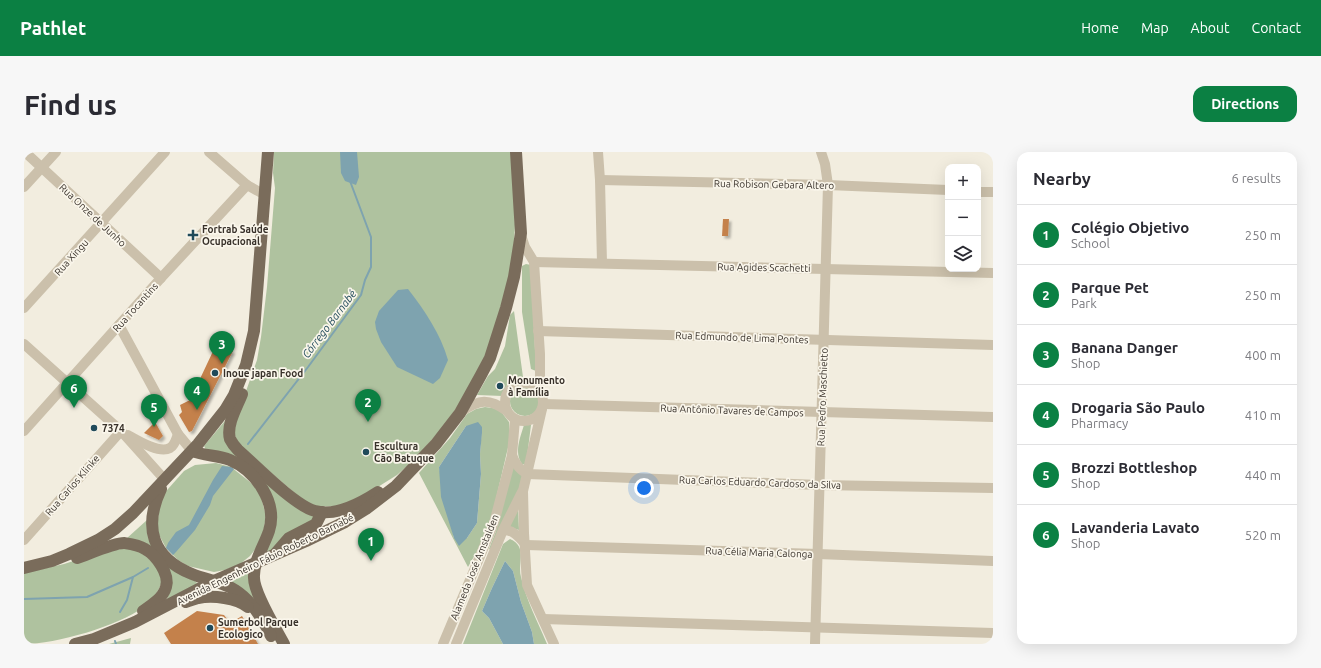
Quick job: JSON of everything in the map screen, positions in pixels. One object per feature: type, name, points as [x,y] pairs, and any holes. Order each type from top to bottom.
[{"type":"main road","points":[[24,568],[52,561],[84,548],[115,529],[133,513],[192,451],[225,410],[234,395],[246,365],[255,326],[268,152]]},
{"type":"main road","name":"Avenida Engenheiro Fábio Roberto Barnabé","points":[[75,644],[94,639],[120,628],[214,581],[345,522],[366,509],[396,486],[436,444],[460,413],[490,358],[506,308],[514,277],[521,233],[516,152]]},
{"type":"main road","points":[[255,326],[258,335],[256,350],[246,383],[232,420],[230,438],[238,450],[300,504],[315,511],[322,512],[343,509],[370,497],[418,463]]},
{"type":"main road","points":[[192,451],[202,455],[232,460],[247,471],[260,485],[268,502],[270,521],[269,529],[256,562],[254,579],[256,588],[284,644]]},
{"type":"main road","points":[[165,480],[155,502],[152,512],[151,526],[161,552],[174,564],[188,572],[231,587],[245,597],[266,624],[275,644]]},
{"type":"main road","points":[[274,555],[289,538],[316,524],[322,512]]},
{"type":"main road","points":[[52,561],[64,562],[122,543],[138,546],[151,554],[162,568],[166,576],[166,586],[163,593],[155,602],[136,615],[128,618],[120,628]]},
{"type":"main road","points":[[214,581],[228,599]]},
{"type":"main road","points":[[162,608],[173,607],[198,598],[210,597],[228,599],[234,600],[246,606],[266,624]]},
{"type":"street","name":"Rua Onze de Junho","points":[[25,152],[161,278]]},
{"type":"street","points":[[24,187],[56,152]]},
{"type":"street","name":"Rua Xingu","points":[[24,308],[165,152]]},
{"type":"street","points":[[209,152],[247,185],[265,194]]},
{"type":"street","points":[[598,152],[602,263]]},
{"type":"street","name":"Rua Pedro Maschietto","points":[[815,644],[828,185],[825,164],[821,152]]},
{"type":"street","name":"Rua Robison Gebara Altero","points":[[600,180],[828,185],[945,190]]},
{"type":"street","name":"Rua Tocantins","points":[[24,431],[161,278],[247,185]]},
{"type":"street","points":[[981,192],[993,192]]},
{"type":"street","points":[[521,233],[525,246],[534,262],[540,354],[540,378],[538,388]]},
{"type":"street","name":"Rua Agides Scachetti","points":[[534,262],[993,273]]},
{"type":"street","points":[[119,325],[178,434],[192,451]]},
{"type":"street","name":"Rua Edmundo de Lima Pontes","points":[[538,331],[993,345]]},
{"type":"street","points":[[24,344],[120,431],[165,480]]},
{"type":"street","points":[[507,411],[505,400],[507,392],[514,386],[522,382],[530,383],[538,388],[543,398],[543,406],[523,491],[527,586],[554,644]]},
{"type":"street","points":[[460,413],[471,405],[488,401],[494,402],[515,418],[522,421],[536,417],[543,406]]},
{"type":"street","name":"Rua Antônio Tavares de Campos","points":[[543,406],[993,417]]},
{"type":"street","name":"Alameda José Amstalden","points":[[443,644],[494,523],[512,455],[515,418]]},
{"type":"street","points":[[120,431],[144,444],[162,449],[170,448],[175,443],[178,434]]},
{"type":"street","name":"Rua Carlos Klinke","points":[[24,540],[120,431]]},
{"type":"street","points":[[512,455],[514,463],[527,474]]},
{"type":"street","name":"Rua Carlos Eduardo Cardoso da Silva","points":[[527,474],[819,485],[993,488]]},
{"type":"street","name":"Alameda José Amstalden","points":[[456,644],[503,530],[523,491]]},
{"type":"street","points":[[503,530],[507,530],[520,537],[526,545]]},
{"type":"street","name":"Rua Célia Maria Calonga","points":[[526,545],[993,561]]},
{"type":"street","points":[[543,619],[993,633]]},
{"type":"green space","points":[[274,152],[512,152],[515,225],[513,260],[505,299],[488,350],[462,400],[443,427],[414,460],[397,475],[373,490],[340,506],[311,507],[239,445],[234,433],[238,414],[257,360],[261,337],[267,287],[275,188],[273,173]]},
{"type":"green space","points":[[526,264],[531,265],[536,371],[531,369],[522,312],[522,266]]},
{"type":"green space","points":[[514,311],[523,377],[515,379],[509,383],[505,388],[503,396],[477,395],[488,376],[495,369],[505,346],[510,315]]},
{"type":"green space","points":[[525,386],[536,390],[540,401],[536,412],[525,416],[514,412],[510,401],[514,390]]},
{"type":"green space","points":[[485,407],[499,409],[509,422],[510,439],[491,520],[480,546],[468,567],[419,473],[450,438],[467,414],[476,409]],"holes":[[[466,426],[482,427],[480,454],[481,474],[477,523],[467,538],[454,538],[439,467]]]},
{"type":"green space","points":[[229,416],[226,436],[318,516],[274,550],[264,554],[273,534],[260,477],[207,452],[204,446]]},
{"type":"green space","points":[[524,425],[531,425],[526,465],[522,464],[518,455]]},
{"type":"green space","points":[[216,463],[231,467],[250,482],[260,493],[266,516],[260,543],[250,556],[240,564],[225,570],[214,572],[188,566],[178,560],[166,548],[157,531],[160,498],[184,471],[195,465]]},
{"type":"green space","points":[[513,465],[523,475],[521,488],[491,550],[489,549],[496,531]]},
{"type":"green space","points":[[518,508],[519,530],[509,527]]},
{"type":"green space","points":[[147,520],[156,552],[126,539]]},
{"type":"green space","points":[[510,539],[519,546],[521,556],[520,572],[523,586],[547,644],[534,644],[532,632],[521,602],[513,571],[505,561],[482,611],[489,618],[503,644],[463,644],[503,544]]},
{"type":"green space","points":[[136,548],[157,566],[163,579],[156,594],[148,604],[119,621],[86,633],[53,641],[24,644],[24,573],[64,564],[108,550]]},
{"type":"green space","points":[[168,567],[193,579],[199,585],[165,602],[171,589]]},
{"type":"green space","points":[[249,571],[265,615],[231,582],[232,579]]},
{"type":"green space","points":[[131,638],[130,644],[109,644]]},
{"type":"water","points":[[340,152],[357,152],[359,177],[356,185],[345,181],[341,173]]},
{"type":"water","points":[[408,289],[431,323],[441,341],[448,360],[440,378],[433,384],[397,367],[381,342],[376,329],[375,322],[379,311],[398,290]]},
{"type":"water","points":[[478,422],[482,427],[482,433],[480,454],[481,474],[477,523],[467,538],[459,546],[454,538],[441,497],[439,467],[466,426]]},
{"type":"water","points":[[222,466],[231,467],[234,469],[213,496],[210,505],[195,530],[173,555],[166,548],[168,543],[176,532],[189,525]]},
{"type":"water","points":[[505,561],[513,571],[521,602],[532,632],[534,644],[503,644],[489,618],[482,611]]},
{"type":"building","points":[[723,219],[729,219],[728,236],[722,236]]},
{"type":"building","points":[[215,347],[233,351],[192,431],[189,432],[179,415],[182,412],[180,405],[190,400]]},
{"type":"building","points":[[155,422],[163,436],[159,440],[144,433]]},
{"type":"building","name":"Sumerbol Parque Ecologico","points":[[197,611],[224,615],[230,623],[242,616],[258,644],[171,644],[164,633]]},
{"type":"waterway","name":"Córrego Barnabé","points":[[248,444],[308,367],[361,295],[365,280],[371,267],[371,237],[350,181]]},
{"type":"waterway","points":[[24,599],[87,597],[133,577],[148,568]]},
{"type":"waterway","name":"Córrego Barnabé","points":[[120,612],[127,600],[133,577]]},
{"type":"place","name":"Fortrab Saúde Ocupacional","points":[[193,235]]},
{"type":"place","name":"Banana Danger","points":[[222,364]]},
{"type":"place","name":"Inoue japan Food","points":[[215,373]]},
{"type":"place","name":"Monumento à Família","points":[[500,386]]},
{"type":"place","name":"Lavanderia Lavato","points":[[74,408]]},
{"type":"place","name":"Drogaria São Paulo","points":[[197,410]]},
{"type":"place","name":"Parque Pet","points":[[368,422]]},
{"type":"place","name":"Brozzi Bottleshop","points":[[154,427]]},
{"type":"place","name":"7374","points":[[94,428]]},
{"type":"place","name":"Escultura Cão Batuque","points":[[366,452]]},
{"type":"place","name":"Colégio Objetivo","points":[[371,561]]},
{"type":"place","name":"Sumerbol Parque Ecologico","points":[[210,628]]}]
